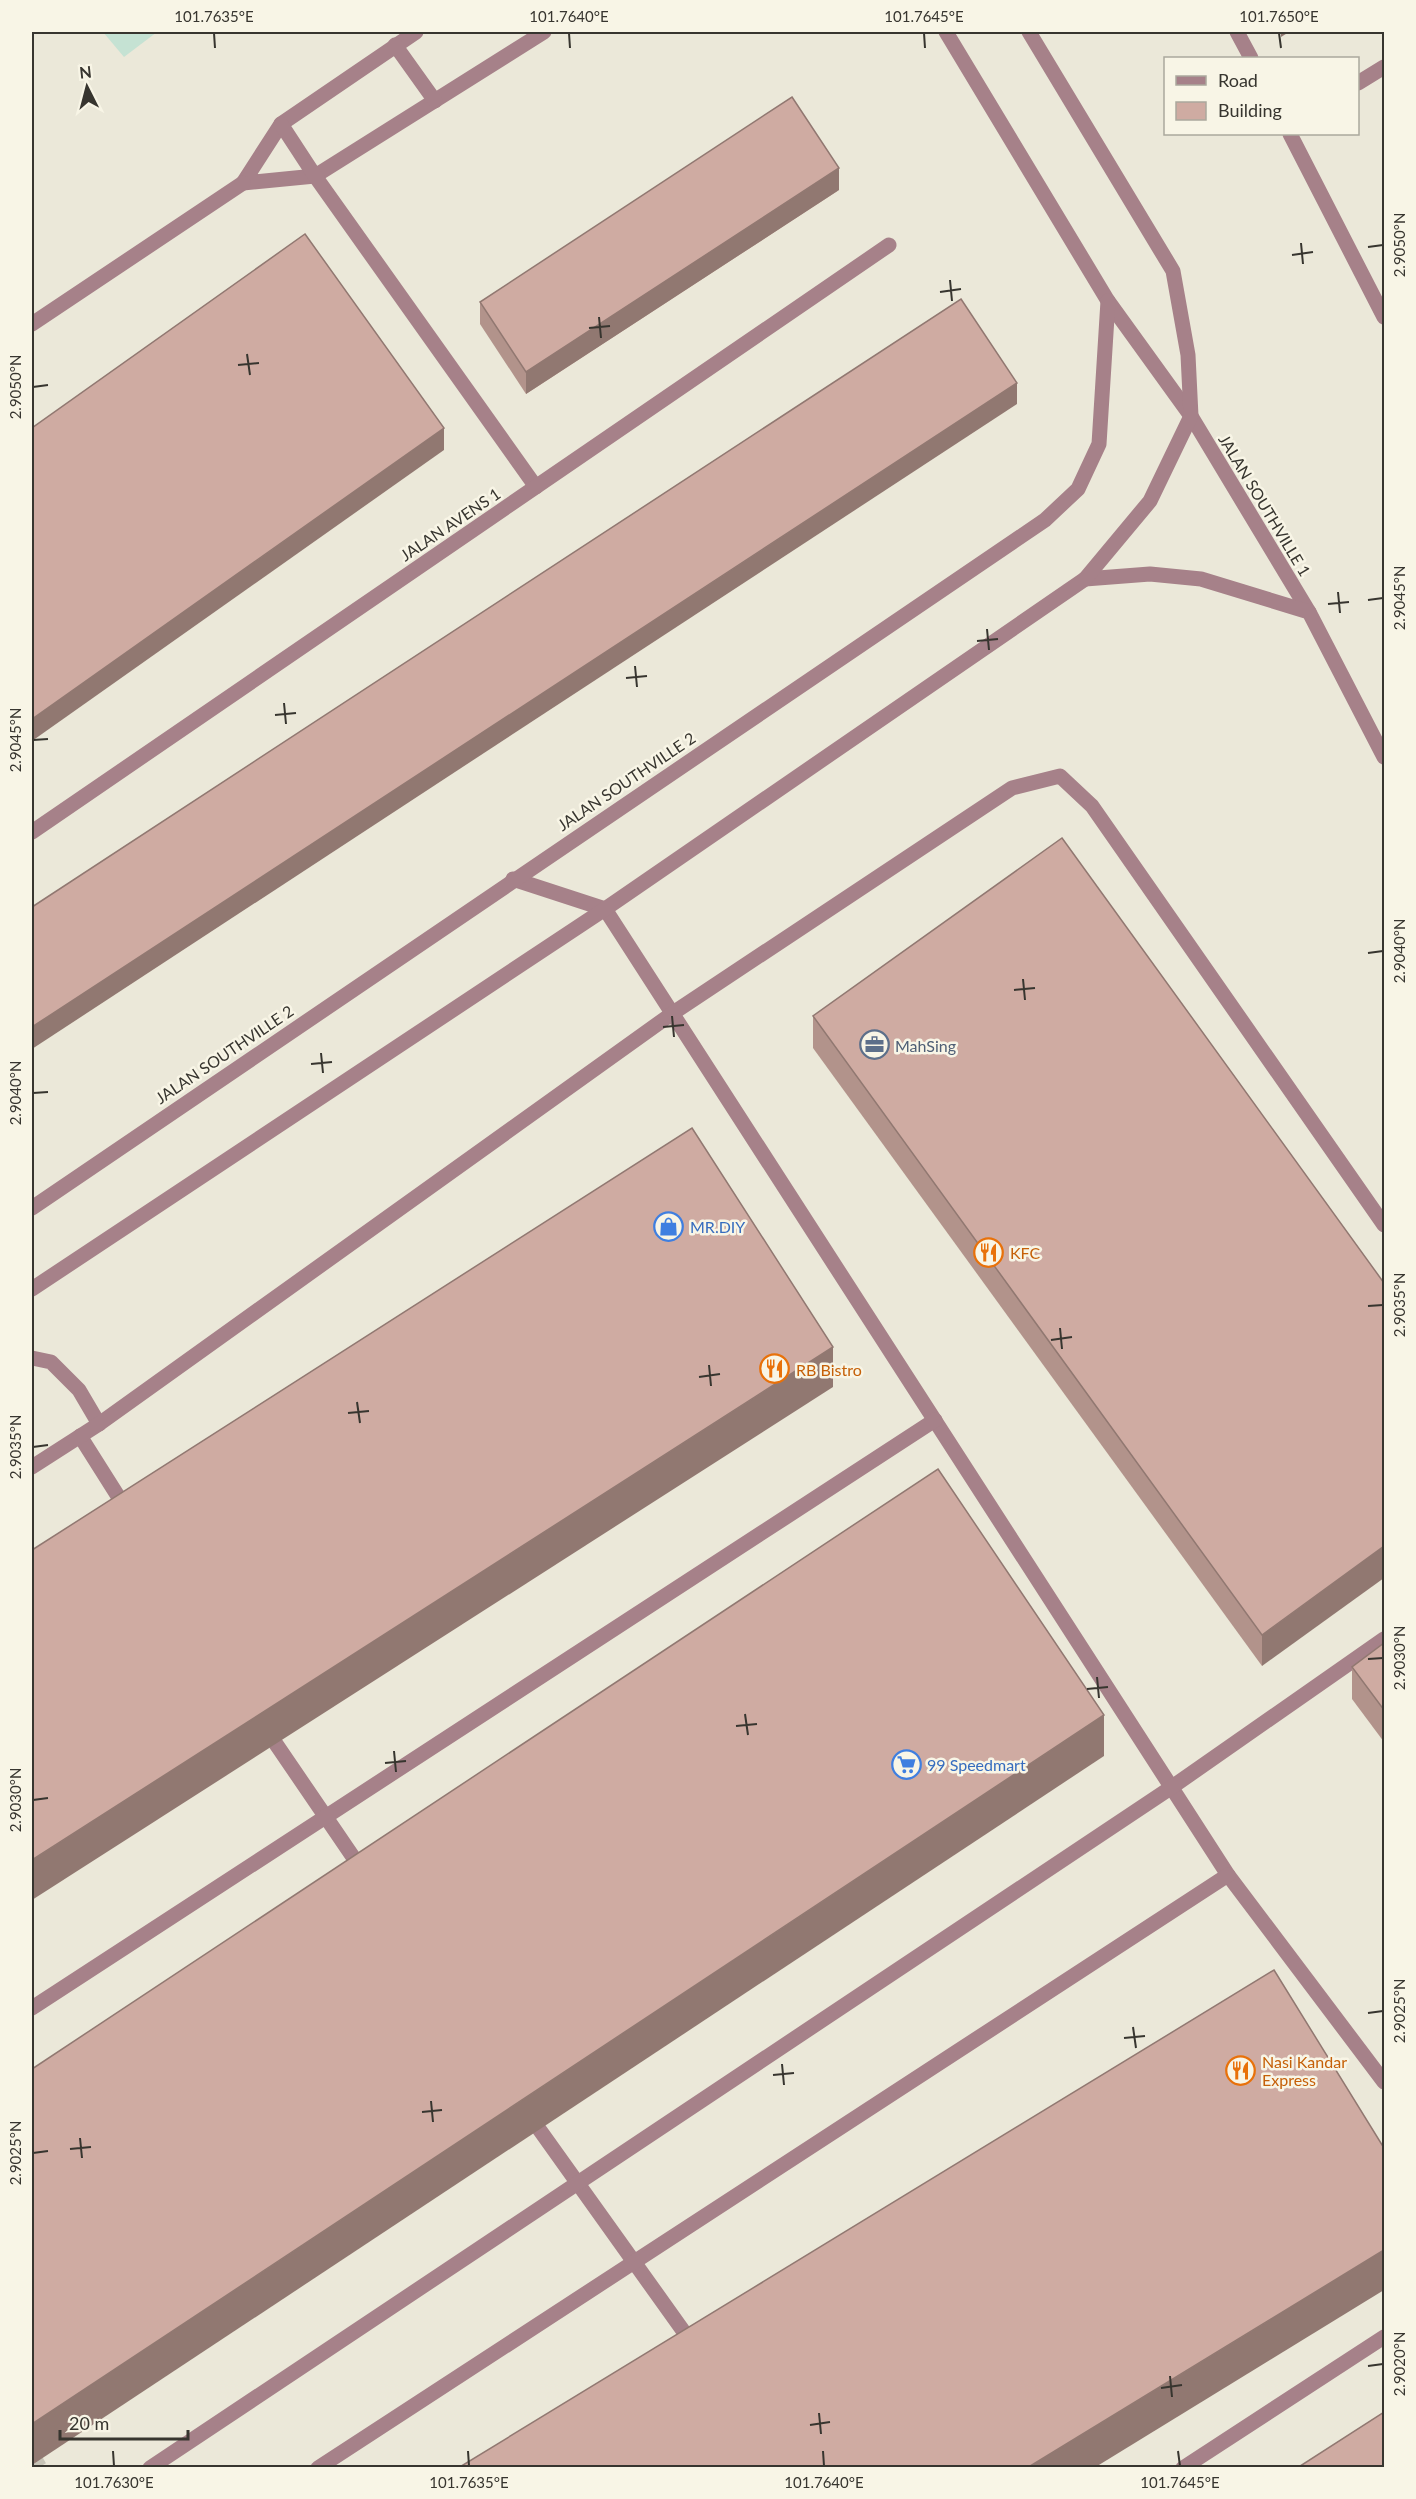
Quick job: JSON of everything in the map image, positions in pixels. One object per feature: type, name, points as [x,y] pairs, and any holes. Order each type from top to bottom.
[{"type":"street","points":[[32,324],[243,183],[281,124],[416,32]]},
{"type":"street","points":[[243,183],[315,176],[544,32]]},
{"type":"street","name":"JALAN SOUTHVILLE 1","points":[[946,32],[1108,302],[1191,416],[1309,612],[1384,757]]},
{"type":"street","points":[[32,1289],[605,909],[1085,579],[1150,501],[1191,416],[1188,355],[1173,271],[1029,32]]},
{"type":"street","points":[[1237,32],[1250,57]]},
{"type":"street","points":[[395,45],[435,101]]},
{"type":"street","points":[[1359,82],[1384,67]]},
{"type":"street","points":[[281,124],[315,176],[536,487]]},
{"type":"street","points":[[1291,135],[1384,316]]},
{"type":"street","name":"JALAN AVENS 1","points":[[32,832],[889,245]]},
{"type":"street","name":"JALAN SOUTHVILLE 2","points":[[32,1208],[513,879],[1035,527],[1078,489],[1099,444],[1108,302]]},
{"type":"street","points":[[1085,579],[1150,574],[1202,579],[1309,612]]},
{"type":"street","points":[[32,1467],[99,1424],[672,1013],[1012,788],[1060,776],[1092,806],[1384,1226]]},
{"type":"street","points":[[513,879],[605,909],[1228,1875],[1384,2082]]},
{"type":"street","points":[[32,1358],[51,1362],[79,1390],[99,1424]]},
{"type":"street","points":[[32,2008],[935,1420]]},
{"type":"street","points":[[80,1436],[136,1523]]},
{"type":"street","points":[[150,2468],[1172,1787],[1384,1639]]},
{"type":"street","points":[[276,1744],[327,1815],[371,1885]]},
{"type":"street","points":[[318,2468],[1228,1875]]},
{"type":"street","points":[[539,2129],[703,2358]]},
{"type":"street","points":[[1183,2468],[1384,2337]]},
{"type":"green space","points":[[103,32],[157,32],[124,57]]},
{"type":"building","points":[[792,97],[839,168],[526,372],[480,302]]},
{"type":"building","points":[[305,234],[444,428],[32,719],[32,428]]},
{"type":"building","points":[[961,299],[1017,383],[32,1027],[32,907]]},
{"type":"building","points":[[1062,838],[1384,1283],[1384,1546],[1262,1635],[813,1016]]},
{"type":"building","points":[[692,1128],[833,1347],[32,1860],[32,1550]]},
{"type":"building","points":[[938,1469],[1104,1715],[32,2424],[32,2069]]},
{"type":"building","points":[[1384,1643],[1384,1710],[1352,1667]]},
{"type":"building","points":[[1274,1970],[1384,2148],[1384,2250],[1027,2468],[458,2468]]},
{"type":"building","points":[[1384,2412],[1384,2468],[1297,2468]]},
{"type":"tunnel","points":[[32,2454],[40,2468]]},
{"type":"place","name":"MahSing","points":[[874,1045]]},
{"type":"place","name":"MR.DIY","points":[[669,1226]]},
{"type":"place","name":"KFC","points":[[989,1252]]},
{"type":"place","name":"RB Bistro","points":[[775,1369]]},
{"type":"place","name":"99 Speedmart","points":[[906,1764]]},
{"type":"place","name":"Nasi Kandar Express","points":[[1241,2070]]}]
